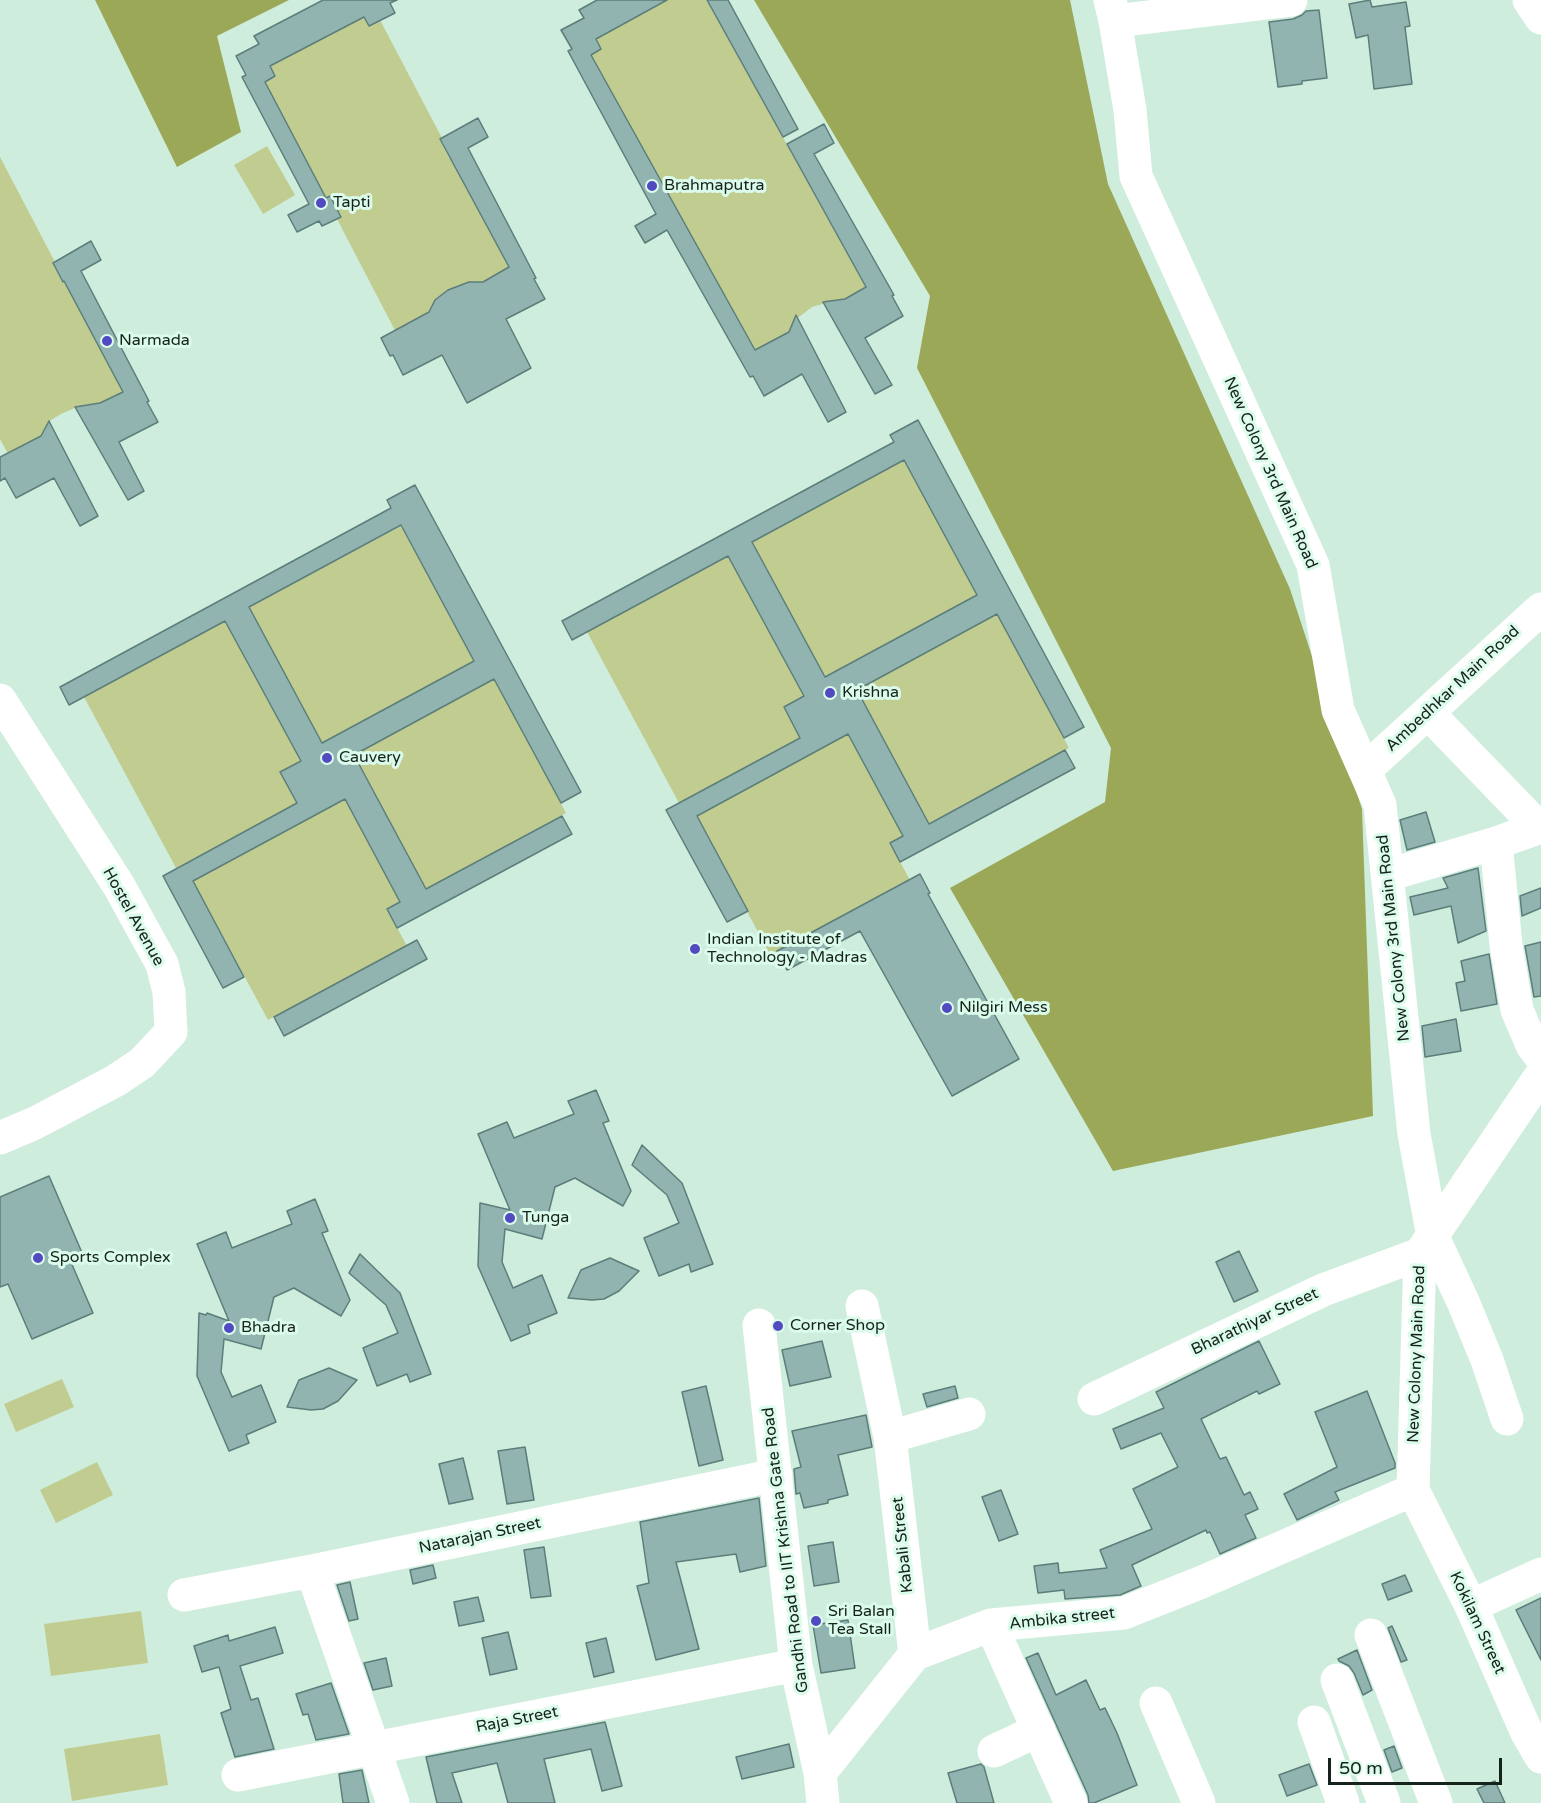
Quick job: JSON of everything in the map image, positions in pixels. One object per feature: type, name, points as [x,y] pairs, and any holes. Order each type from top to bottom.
[{"type":"street","points":[[1113,11],[1291,0]]},
{"type":"street","points":[[1529,0],[1541,18]]},
{"type":"street","name":"New Colony 3rd Main Road","points":[[1113,11],[1130,110],[1136,176],[1313,565],[1338,710],[1380,805],[1427,1245]]},
{"type":"street","name":"Ambedhkar Main Road","points":[[1365,770],[1428,713],[1536,623]]},
{"type":"street","name":"Hostel Avenue","points":[[0,700],[119,886],[162,964],[169,992],[171,1032],[142,1062],[115,1081],[35,1123],[0,1138]]},
{"type":"street","points":[[1388,875],[1496,843],[1540,827],[1428,713]]},
{"type":"street","points":[[1496,843],[1506,945],[1517,1010],[1532,1045],[1541,1057]]},
{"type":"street","points":[[1507,1419],[1487,1360],[1427,1245],[1541,1075]]},
{"type":"street","name":"Bharathiyar Street","points":[[1094,1399],[1323,1290],[1427,1245]]},
{"type":"street","name":"New Colony Main Road","points":[[1413,1490],[1427,1245]]},
{"type":"street","name":"Kabali Street","points":[[862,1306],[891,1437],[915,1654]]},
{"type":"street","name":"Gandhi Road to IIT Krishna Gate Road","points":[[759,1325],[796,1665],[821,1788]]},
{"type":"street","points":[[891,1437],[969,1414]]},
{"type":"street","name":"Natarajan Street","points":[[184,1594],[776,1475]]},
{"type":"street","name":"Kokilam Street","points":[[1413,1490],[1471,1606],[1527,1733],[1541,1757]]},
{"type":"street","name":"Ambika street","points":[[915,1654],[991,1625],[1124,1612],[1202,1582],[1413,1490]]},
{"type":"street","points":[[312,1570],[393,1803]]},
{"type":"street","points":[[1471,1606],[1541,1574]]},
{"type":"street","points":[[991,1625],[1071,1803]]},
{"type":"street","points":[[1371,1635],[1436,1803]]},
{"type":"street","points":[[821,1788],[915,1654]]},
{"type":"street","name":"Raja Street","points":[[238,1775],[796,1665]]},
{"type":"street","points":[[1337,1680],[1384,1803]]},
{"type":"street","points":[[1156,1703],[1199,1803]]},
{"type":"street","points":[[1314,1722],[1343,1803]]},
{"type":"street","points":[[994,1751],[1039,1730]]},
{"type":"green space","points":[[95,0],[289,0],[217,36],[241,132],[177,167]]},
{"type":"green space","points":[[667,0],[707,0],[874,302],[833,301],[812,307],[795,320],[791,326],[793,330],[781,336],[761,362],[591,55],[601,49],[596,39]]},
{"type":"green space","points":[[754,0],[1070,0],[1108,184],[1290,589],[1362,809],[1373,1116],[1113,1171],[950,888],[1105,802],[1111,748],[917,368],[930,296]]},
{"type":"green space","points":[[364,17],[380,20],[442,138],[440,140],[449,158],[517,282],[493,295],[485,281],[476,286],[469,282],[448,290],[435,300],[433,310],[421,316],[401,342],[337,219],[340,216],[333,201],[330,196],[326,198],[265,82],[275,76],[270,66]]},
{"type":"green space","points":[[267,146],[295,195],[263,214],[234,165]]},
{"type":"green space","points":[[0,157],[55,262],[53,263],[55,268],[130,405],[77,407],[61,414],[51,420],[46,427],[46,433],[34,439],[40,452],[14,465],[0,439]]},
{"type":"green space","points":[[904,460],[977,595],[824,677],[752,542]]},
{"type":"green space","points":[[401,526],[474,661],[322,743],[249,607]]},
{"type":"green space","points":[[728,556],[804,696],[784,707],[800,738],[679,803],[587,632]]},
{"type":"green space","points":[[997,614],[1069,748],[929,823],[857,690]]},
{"type":"green space","points":[[225,621],[301,761],[280,772],[297,803],[176,868],[84,697]]},
{"type":"green space","points":[[494,679],[566,813],[426,889],[354,755]]},
{"type":"green space","points":[[848,734],[903,836],[890,844],[910,880],[770,955],[697,816]]},
{"type":"green space","points":[[345,799],[400,902],[387,909],[407,946],[268,1020],[193,881]]},
{"type":"green space","points":[[62,1379],[74,1407],[16,1432],[4,1404]]},
{"type":"green space","points":[[97,1462],[113,1495],[56,1523],[40,1490]]},
{"type":"green space","points":[[141,1611],[148,1663],[51,1676],[44,1624]]},
{"type":"green space","points":[[160,1734],[168,1785],[72,1801],[64,1749]]},
{"type":"building","points":[[323,0],[397,0],[390,3],[395,13],[369,26],[364,17],[270,66],[275,76],[265,82],[326,198],[330,196],[341,217],[322,226],[319,221],[297,232],[288,215],[309,204],[242,77],[246,75],[236,56],[259,44],[254,36]]},
{"type":"building","points":[[597,0],[667,0],[596,39],[601,49],[591,55],[755,350],[789,332],[796,315],[846,412],[828,422],[802,374],[764,396],[753,376],[750,377],[667,230],[645,243],[635,226],[656,214],[568,51],[572,49],[561,30],[584,18],[579,10]]},
{"type":"building","points":[[707,0],[728,0],[798,129],[783,137]]},
{"type":"building","points":[[1370,0],[1372,7],[1406,2],[1410,26],[1405,27],[1412,84],[1374,89],[1368,35],[1356,38],[1349,4]]},
{"type":"building","points":[[1319,10],[1327,78],[1278,87],[1269,22],[1293,19],[1306,11]]},
{"type":"building","points":[[478,118],[488,137],[468,148],[545,299],[506,319],[531,368],[467,403],[442,355],[403,375],[381,338],[429,312],[435,300],[448,290],[469,282],[483,282],[509,267],[440,139]]},
{"type":"building","points":[[824,124],[834,143],[814,154],[894,295],[892,296],[903,316],[865,338],[892,385],[875,394],[823,302],[845,299],[866,287],[787,144]]},
{"type":"building","points":[[91,241],[101,260],[81,271],[158,422],[119,442],[144,491],[128,500],[75,407],[100,403],[123,392],[53,263]]},
{"type":"building","name":"Krishna","points":[[918,420],[1084,727],[1064,738],[997,614],[857,690],[929,824],[1065,750],[1075,768],[900,862],[890,843],[903,836],[848,734],[697,816],[748,911],[727,922],[666,810],[800,738],[784,707],[804,696],[728,556],[572,640],[562,621],[894,442],[890,435]],"holes":[[[904,460],[977,595],[825,677],[752,542]]]},
{"type":"building","points":[[49,421],[98,516],[80,526],[54,478],[16,498],[5,478],[0,481],[0,457],[41,436]]},
{"type":"building","name":"Cauvery","points":[[415,485],[581,792],[561,803],[494,679],[354,755],[426,889],[562,816],[572,834],[397,928],[387,909],[400,902],[345,799],[193,881],[244,977],[223,988],[163,876],[297,803],[280,772],[301,761],[225,621],[69,705],[60,687],[391,508],[387,500]],"holes":[[[401,525],[474,661],[322,743],[249,607]]]},
{"type":"building","points":[[1426,812],[1435,842],[1407,850],[1400,820]]},
{"type":"building","points":[[1478,868],[1486,931],[1458,943],[1451,906],[1414,915],[1410,897],[1448,888],[1443,878]]},
{"type":"building","name":"Nilgiri Mess","points":[[920,874],[930,893],[928,894],[1019,1059],[952,1096],[860,931],[787,970],[777,951]]},
{"type":"building","points":[[1541,888],[1541,908],[1522,916],[1520,896]]},
{"type":"building","points":[[417,940],[427,959],[284,1036],[274,1017]]},
{"type":"building","points":[[1541,942],[1541,996],[1534,997],[1525,946]]},
{"type":"building","points":[[1489,954],[1497,1004],[1461,1011],[1456,983],[1465,981],[1461,961]]},
{"type":"building","points":[[1456,1019],[1461,1051],[1425,1057],[1422,1026]]},
{"type":"building","name":"Tunga","points":[[596,1090],[609,1121],[603,1123],[631,1191],[623,1206],[575,1178],[555,1187],[542,1239],[505,1229],[502,1262],[513,1288],[542,1275],[557,1313],[528,1325],[530,1333],[511,1341],[478,1266],[480,1203],[510,1210],[478,1134],[507,1122],[514,1138],[574,1114],[568,1101]]},
{"type":"building","points":[[642,1145],[682,1183],[713,1264],[691,1272],[689,1264],[659,1276],[644,1238],[679,1223],[667,1195],[632,1165]]},
{"type":"building","name":"Sports Complex","points":[[49,1176],[83,1255],[70,1260],[93,1313],[32,1339],[8,1284],[0,1287],[0,1197]]},
{"type":"building","name":"Bhadra","points":[[315,1199],[328,1231],[322,1233],[350,1300],[341,1316],[294,1288],[274,1297],[261,1349],[224,1339],[221,1372],[232,1397],[261,1385],[276,1422],[246,1435],[249,1443],[229,1451],[197,1376],[199,1313],[206,1315],[207,1313],[229,1321],[197,1244],[226,1232],[232,1248],[292,1224],[287,1211]]},
{"type":"building","points":[[1239,1251],[1258,1291],[1234,1302],[1216,1262]]},
{"type":"building","points":[[360,1254],[400,1293],[431,1374],[410,1382],[407,1374],[377,1386],[363,1348],[398,1333],[386,1305],[349,1273]]},
{"type":"building","points":[[610,1258],[639,1271],[619,1291],[604,1299],[568,1298],[581,1270]]},
{"type":"building","points":[[822,1341],[831,1377],[790,1386],[782,1350]]},
{"type":"building","points":[[1259,1341],[1280,1384],[1259,1394],[1257,1391],[1201,1419],[1220,1459],[1226,1457],[1244,1495],[1250,1492],[1258,1509],[1245,1515],[1256,1538],[1220,1554],[1210,1532],[1207,1533],[1206,1530],[1132,1565],[1141,1586],[1120,1595],[1065,1599],[1064,1590],[1038,1593],[1034,1566],[1058,1563],[1059,1573],[1107,1568],[1100,1550],[1152,1529],[1133,1489],[1178,1467],[1161,1433],[1121,1449],[1113,1429],[1164,1408],[1156,1392]]},
{"type":"building","points":[[329,1368],[357,1380],[338,1401],[323,1409],[287,1407],[299,1380]]},
{"type":"building","points":[[706,1386],[723,1460],[699,1466],[682,1392]]},
{"type":"building","points":[[955,1386],[958,1398],[927,1407],[923,1394]]},
{"type":"building","points":[[1367,1391],[1395,1468],[1335,1492],[1339,1500],[1297,1520],[1284,1494],[1337,1467],[1315,1412]]},
{"type":"building","points":[[866,1415],[872,1447],[838,1455],[848,1495],[828,1500],[828,1503],[804,1508],[800,1493],[796,1494],[794,1469],[801,1467],[792,1431]]},
{"type":"building","points":[[525,1447],[534,1500],[507,1504],[498,1451]]},
{"type":"building","points":[[463,1458],[473,1499],[449,1504],[439,1464]]},
{"type":"building","points":[[1001,1490],[1018,1534],[999,1541],[982,1497]]},
{"type":"building","points":[[759,1498],[766,1566],[740,1572],[736,1554],[676,1562],[699,1649],[656,1660],[637,1586],[649,1583],[640,1522]]},
{"type":"building","points":[[833,1542],[839,1582],[814,1586],[808,1546]]},
{"type":"building","points":[[544,1547],[551,1596],[531,1598],[524,1550]]},
{"type":"building","points":[[433,1565],[436,1578],[413,1584],[410,1570]]},
{"type":"building","points":[[1405,1575],[1412,1591],[1388,1600],[1382,1584]]},
{"type":"building","points":[[350,1582],[358,1619],[349,1621],[337,1585]]},
{"type":"building","points":[[478,1597],[484,1621],[459,1626],[454,1602]]},
{"type":"building","points":[[1541,1598],[1541,1660],[1516,1610]]},
{"type":"building","points":[[848,1620],[855,1668],[821,1673],[813,1625]]},
{"type":"building","points":[[1392,1626],[1407,1660],[1401,1662],[1388,1628]]},
{"type":"building","points":[[275,1627],[283,1653],[240,1666],[251,1700],[258,1698],[274,1749],[235,1757],[221,1713],[231,1709],[219,1667],[202,1672],[194,1646],[228,1635],[229,1641]]},
{"type":"building","points":[[508,1632],[517,1669],[490,1675],[482,1638]]},
{"type":"building","points":[[606,1638],[614,1672],[594,1677],[586,1643]]},
{"type":"building","points":[[1357,1650],[1372,1690],[1363,1695],[1354,1673],[1349,1666],[1338,1659]]},
{"type":"building","points":[[1038,1653],[1056,1695],[1086,1680],[1100,1710],[1105,1708],[1137,1785],[1089,1803],[1088,1795],[1026,1658]]},
{"type":"building","points":[[386,1658],[392,1686],[373,1690],[364,1663]]},
{"type":"building","points":[[331,1683],[349,1734],[316,1740],[308,1714],[303,1715],[296,1694]]},
{"type":"building","points":[[605,1722],[622,1786],[602,1791],[591,1749],[544,1759],[555,1803],[508,1803],[497,1763],[452,1773],[462,1803],[437,1803],[426,1757]]},
{"type":"building","points":[[789,1744],[794,1767],[742,1779],[736,1757]]},
{"type":"building","points":[[1394,1746],[1402,1768],[1392,1772],[1384,1750]]},
{"type":"building","points":[[981,1764],[984,1767],[994,1803],[957,1803],[948,1773]]},
{"type":"building","points":[[1309,1764],[1317,1785],[1287,1796],[1279,1775]]},
{"type":"building","points":[[362,1770],[369,1803],[343,1803],[339,1774]]},
{"type":"building","points":[[1495,1781],[1505,1803],[1484,1803],[1477,1789]]},
{"type":"place","name":"Brahmaputra","points":[[652,186]]},
{"type":"place","name":"Tapti","points":[[321,203]]},
{"type":"place","name":"Narmada","points":[[107,341]]},
{"type":"place","name":"Krishna","points":[[830,693]]},
{"type":"place","name":"Cauvery","points":[[327,758]]},
{"type":"place","name":"Indian Institute of Technology - Madras","points":[[695,949]]},
{"type":"place","name":"Nilgiri Mess","points":[[947,1008]]},
{"type":"place","name":"Tunga","points":[[510,1218]]},
{"type":"place","name":"Sports Complex","points":[[38,1258]]},
{"type":"place","name":"Corner Shop","points":[[778,1326]]},
{"type":"place","name":"Bhadra","points":[[229,1328]]},
{"type":"place","name":"Sri Balan Tea Stall","points":[[816,1621]]}]
